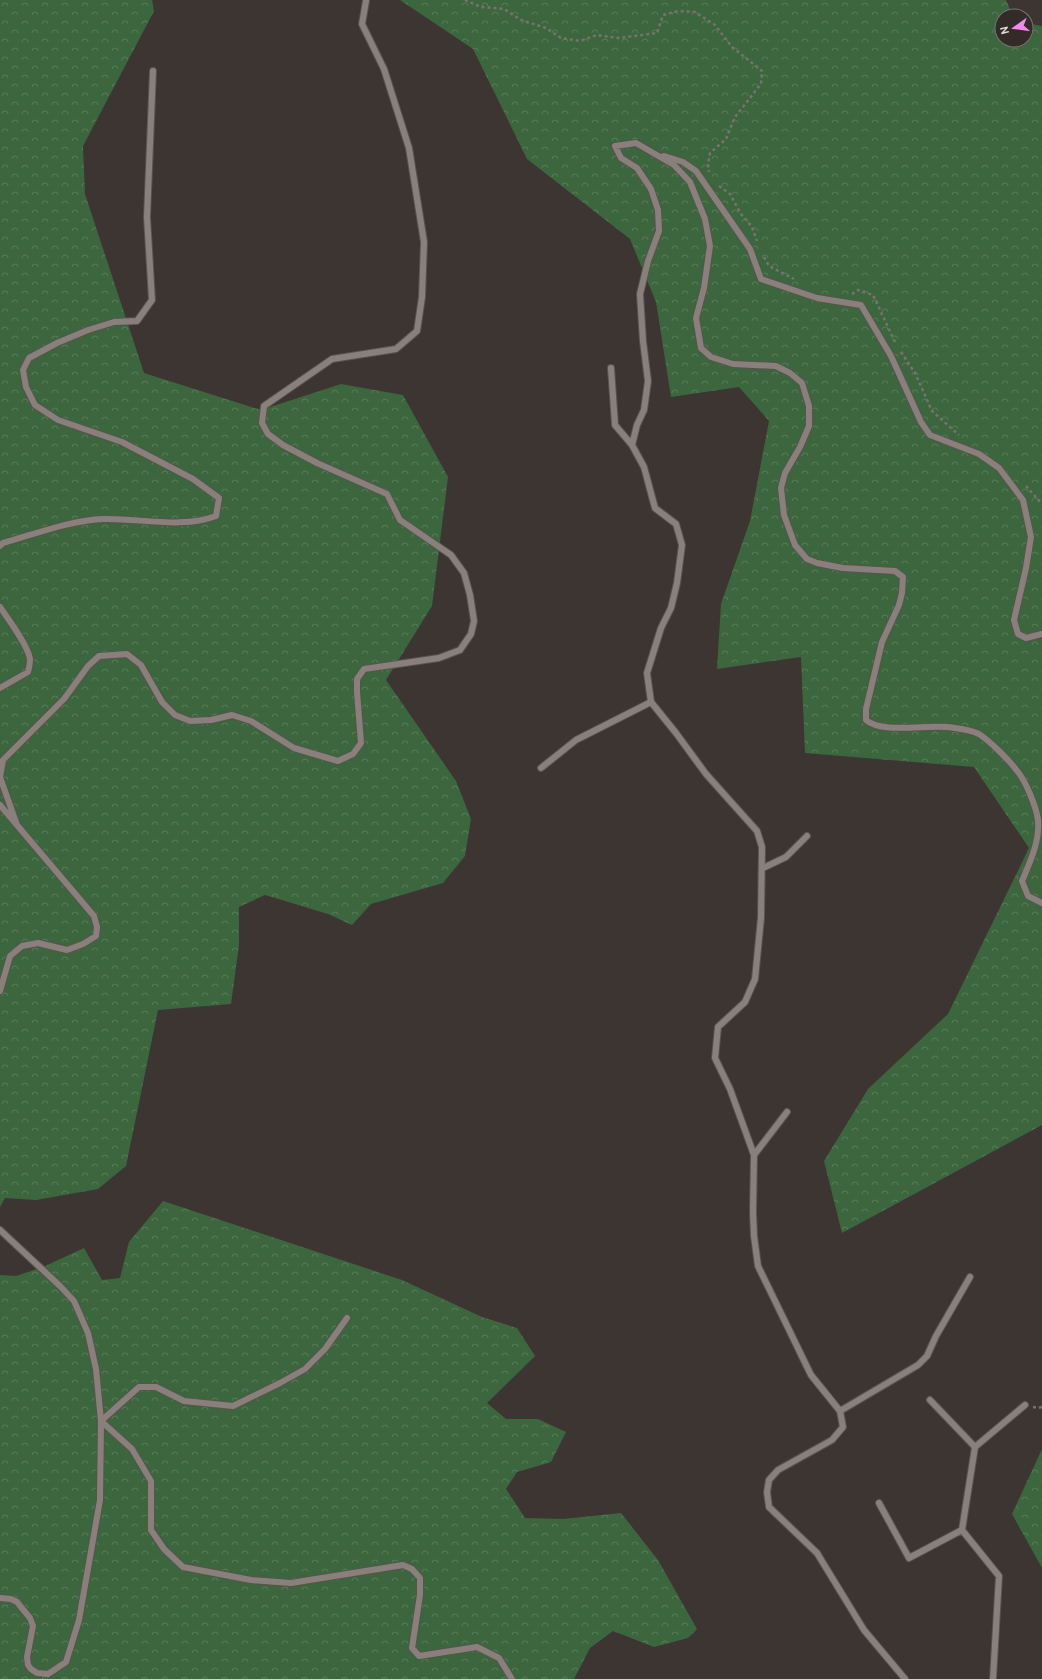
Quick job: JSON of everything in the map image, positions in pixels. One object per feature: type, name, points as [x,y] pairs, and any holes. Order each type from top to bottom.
[{"type":"lane","points":[[17,825],[0,777],[3,760],[64,699],[88,666],[99,656],[127,654],[141,665],[162,702],[175,715],[190,721],[211,720],[232,715],[251,721],[262,730],[294,748],[338,761],[353,754],[361,743],[357,679],[364,669],[439,658],[460,650],[471,634],[474,621],[470,595],[464,574],[450,555],[400,520],[387,494],[317,463],[283,445],[268,434],[262,423],[264,406],[332,359],[396,349],[416,331],[422,297],[424,242],[409,148],[384,69],[362,24],[366,1]]},
{"type":"lane","points":[[0,546],[3,543],[65,525],[102,519],[158,522],[203,521],[216,516],[219,498],[193,478],[122,442],[58,420],[35,405],[26,387],[23,370],[29,358],[57,343],[88,330],[114,322],[137,321],[152,300],[147,217],[154,71]]},
{"type":"lane","points":[[632,445],[637,425],[644,410],[648,381],[643,341],[640,294],[648,261],[659,231],[658,210],[651,189],[637,168],[621,158],[614,146],[636,143],[674,165],[690,182],[705,219],[710,246],[704,288],[696,318],[701,348],[710,357],[732,364],[776,366],[790,373],[802,383],[810,406],[809,426],[800,447],[785,473],[781,488],[784,515],[795,545],[807,559],[817,563],[843,568],[895,571],[903,577],[902,593],[899,605],[882,642],[866,709],[866,720],[872,725],[884,727],[954,728],[978,734],[999,752],[1019,773],[1032,801],[1038,820],[1036,844],[1022,881],[1028,896],[1042,903]]},
{"type":"lane","points":[[655,153],[683,162],[696,171],[750,249],[761,278],[817,298],[862,306],[891,356],[921,422],[930,435],[979,454],[999,468],[1023,500],[1031,537],[1026,568],[1014,620],[1018,634],[1026,638],[1042,634]]},
{"type":"lane","points":[[610,368],[616,425],[632,445],[644,467],[655,508],[676,524],[682,545],[679,576],[671,608],[661,628],[647,673],[651,702],[706,774],[757,831],[762,846],[763,868],[761,918],[755,979],[745,1002],[718,1027],[715,1058],[730,1089],[754,1154],[753,1212],[754,1236],[758,1266],[811,1375],[840,1411],[843,1427],[832,1440],[778,1470],[769,1480],[767,1492],[769,1507],[817,1553],[864,1630],[905,1679]]},
{"type":"lane","points":[[0,607],[29,654],[30,661],[28,672],[0,688]]},
{"type":"lane","points":[[541,768],[576,740],[651,702]]},
{"type":"lane","points":[[0,805],[94,916],[97,927],[96,936],[83,944],[67,950],[38,942],[22,946],[10,956],[0,991]]},
{"type":"lane","points":[[763,868],[786,857],[807,836]]},
{"type":"lane","points":[[754,1154],[787,1112]]},
{"type":"lane","points":[[0,1230],[74,1301],[88,1333],[96,1369],[100,1421],[100,1500],[79,1620],[66,1662],[48,1674],[37,1673],[31,1670],[28,1665],[27,1657],[33,1626],[30,1618],[18,1602],[11,1599],[0,1598]]},
{"type":"lane","points":[[840,1411],[918,1366],[927,1356],[936,1336],[970,1277]]},
{"type":"lane","points":[[100,1421],[139,1388],[156,1387],[184,1401],[233,1406],[305,1369],[325,1349],[347,1318]]},
{"type":"lane","points":[[930,1400],[975,1446]]},
{"type":"lane","points":[[993,1679],[999,1576],[962,1530],[975,1446],[1025,1405]]},
{"type":"lane","points":[[100,1421],[132,1450],[151,1481],[151,1530],[164,1549],[183,1567],[251,1580],[291,1583],[402,1565],[412,1569],[420,1578],[420,1595],[412,1648],[419,1656],[477,1647],[499,1658],[512,1679]]},
{"type":"lane","points":[[879,1503],[909,1558],[962,1530]]},
{"type":"path","points":[[465,0],[481,7],[504,9],[521,20],[546,28],[561,38],[580,41],[597,35],[618,38],[657,34],[663,15],[678,11],[695,12],[715,25],[732,47],[762,71],[761,84],[735,117],[726,138],[710,153],[708,164],[709,173]]},
{"type":"path","points":[[716,184],[730,194],[740,214],[752,227],[759,246]]},
{"type":"path","points":[[762,253],[769,266],[795,279]]},
{"type":"path","points":[[848,296],[858,290],[873,296],[897,346],[915,373],[932,411],[960,436]]},
{"type":"path","points":[[1025,485],[1042,504]]},
{"type":"green space","points":[[0,0],[152,0],[154,11],[83,146],[85,194],[144,373],[261,410],[341,384],[403,395],[448,477],[432,606],[386,680],[456,781],[471,819],[465,856],[443,883],[371,904],[352,925],[328,914],[265,895],[239,907],[239,945],[231,1004],[158,1010],[126,1166],[98,1189],[36,1200],[5,1198],[0,1207]]},
{"type":"green space","points":[[400,0],[1006,0],[1010,8],[994,8],[994,48],[1034,48],[1034,24],[1042,26],[1042,1125],[842,1233],[824,1161],[868,1089],[948,1014],[1029,848],[974,767],[805,753],[801,657],[717,669],[721,604],[750,521],[769,421],[739,387],[671,397],[656,302],[630,239],[527,159],[473,49]]},
{"type":"green space","points":[[163,1201],[402,1280],[482,1317],[517,1328],[535,1356],[487,1403],[506,1419],[538,1419],[566,1432],[551,1462],[517,1472],[506,1489],[525,1518],[563,1519],[621,1513],[658,1560],[697,1629],[688,1638],[654,1647],[613,1631],[590,1648],[574,1679],[0,1679],[0,1275],[16,1276],[43,1267],[84,1248],[102,1280],[120,1278],[129,1242]]},
{"type":"green space","points":[[1042,1449],[1042,1568],[1012,1514]]}]
